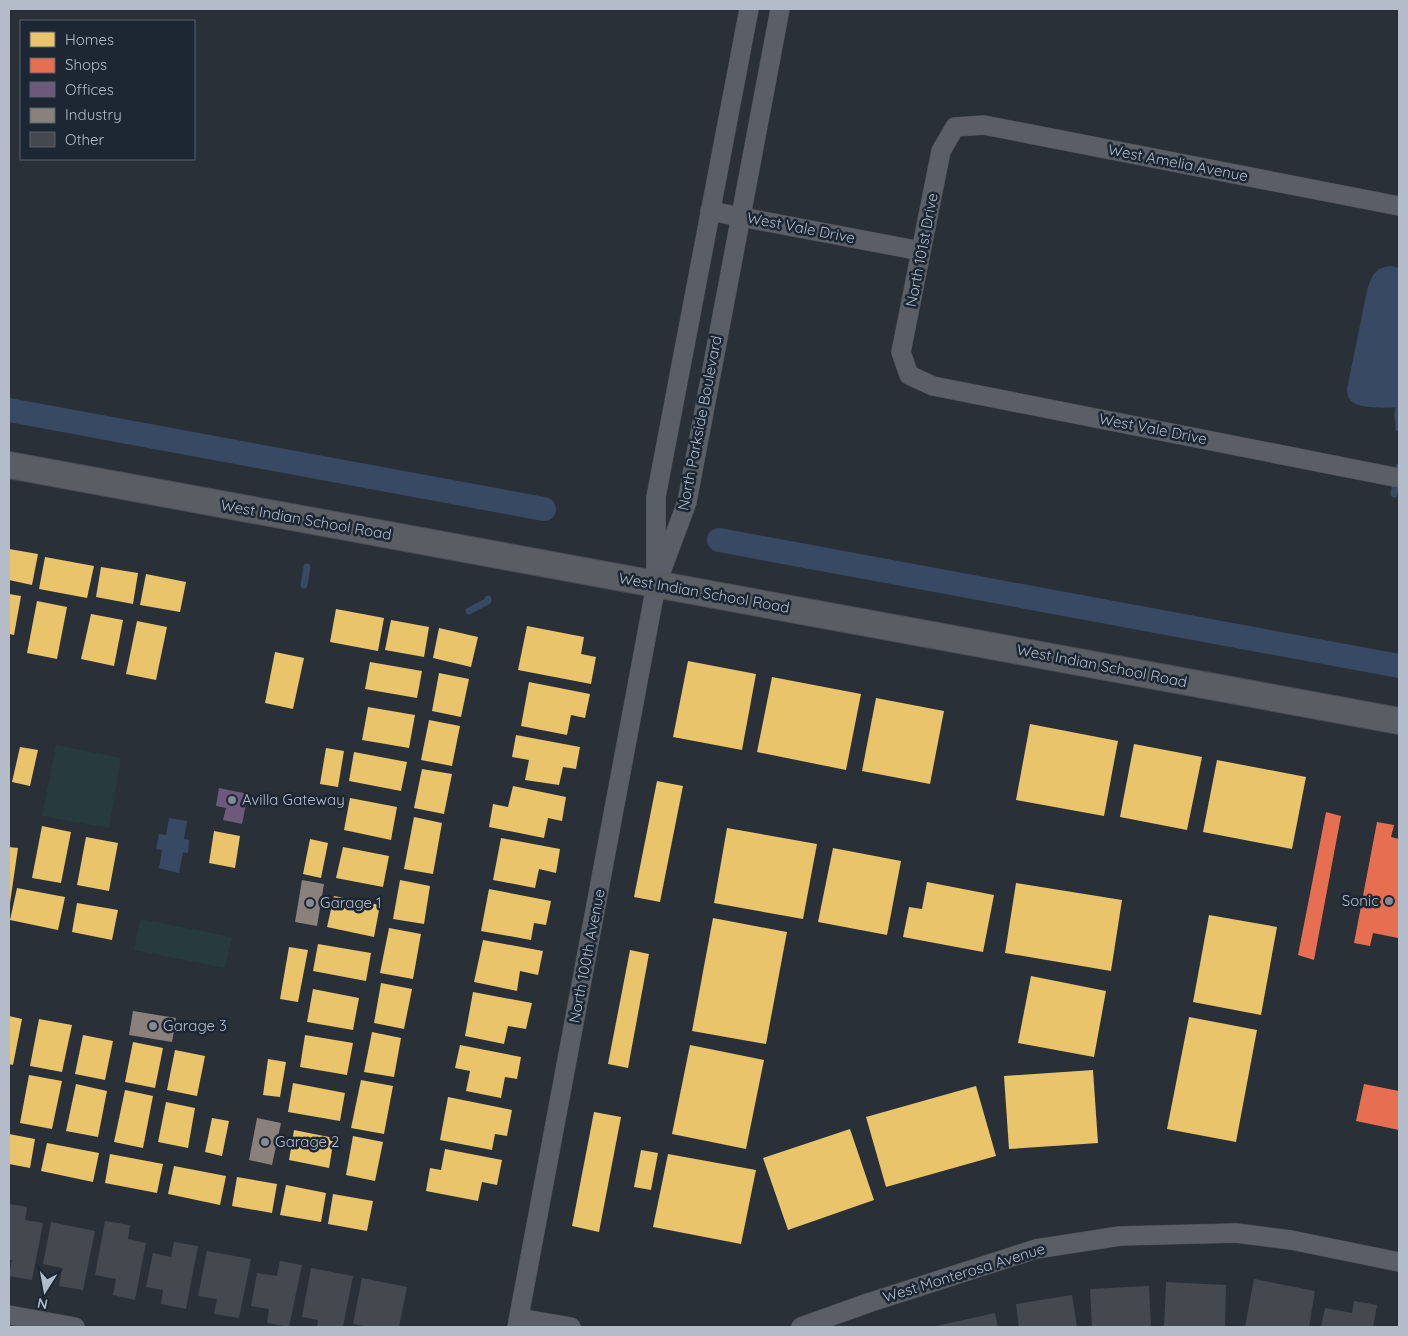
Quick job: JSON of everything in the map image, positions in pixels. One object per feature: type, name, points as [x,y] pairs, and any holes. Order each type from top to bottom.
[{"type":"main road","name":"West Indian School Road","points":[[9,465],[1399,721]]},
{"type":"street","name":"North Parkside Boulevard","points":[[656,584],[656,497],[749,9]]},
{"type":"street","name":"North Parkside Boulevard","points":[[656,584],[687,502],[780,9]]},
{"type":"street","name":"West Amelia Avenue","points":[[955,127],[984,125],[1399,206]]},
{"type":"street","name":"North 101st Drive","points":[[909,374],[901,352],[941,151],[955,127]]},
{"type":"street","name":"West Vale Drive","points":[[710,211],[922,251]]},
{"type":"street","name":"West Vale Drive","points":[[909,374],[933,386],[1399,478]]},
{"type":"street","name":"North 100th Avenue","points":[[518,1323],[656,584]]},
{"type":"street","name":"West Monterosa Avenue","points":[[801,1327],[868,1303],[1036,1249],[1120,1236],[1236,1233],[1291,1240],[1399,1262]]},
{"type":"street","points":[[9,1315],[75,1327]]},
{"type":"street","points":[[518,1323],[571,1327]]},
{"type":"green space","points":[[56,745],[121,758],[109,828],[42,816]]},
{"type":"green space","points":[[140,919],[232,937],[225,968],[134,950]]},
{"type":"water","points":[[1392,266],[1399,268],[1399,407],[1388,408],[1355,404],[1350,400],[1347,389],[1367,291],[1370,281],[1378,270]]},
{"type":"water","points":[[169,818],[187,821],[184,839],[189,840],[188,853],[183,852],[179,873],[159,868],[162,850],[156,849],[159,834],[166,835]]},
{"type":"building: Homes","points":[[9,549],[38,554],[32,585],[9,580]]},
{"type":"building: Homes","points":[[45,557],[94,566],[87,598],[39,589]]},
{"type":"building: Homes","points":[[101,567],[138,573],[133,604],[96,597]]},
{"type":"building: Homes","points":[[146,574],[186,582],[180,612],[140,605]]},
{"type":"building: Homes","points":[[9,594],[21,596],[14,635],[9,634]]},
{"type":"building: Homes","points":[[37,601],[67,607],[57,659],[27,653]]},
{"type":"building: Homes","points":[[336,609],[384,618],[378,651],[330,642]]},
{"type":"building: Homes","points":[[91,614],[123,620],[114,666],[81,659]]},
{"type":"building: Homes","points":[[391,620],[429,627],[424,657],[385,650]]},
{"type":"building: Homes","points":[[137,621],[167,627],[156,680],[126,674]]},
{"type":"building: Homes","points":[[527,626],[584,637],[581,654],[596,657],[591,684],[518,670]]},
{"type":"building: Homes","points":[[439,628],[478,637],[471,667],[433,658]]},
{"type":"building: Homes","points":[[275,652],[304,658],[293,709],[265,703]]},
{"type":"building: Homes","points":[[688,661],[756,674],[742,750],[673,737]]},
{"type":"building: Homes","points":[[370,662],[422,671],[417,698],[365,689]]},
{"type":"building: Homes","points":[[439,673],[469,679],[461,717],[432,711]]},
{"type":"building: Homes","points":[[772,677],[861,694],[846,770],[757,752]]},
{"type":"building: Homes","points":[[529,682],[590,694],[585,718],[571,715],[567,735],[521,726]]},
{"type":"building: Homes","points":[[876,698],[944,711],[930,784],[862,771]]},
{"type":"building: Homes","points":[[368,707],[415,715],[409,748],[362,740]]},
{"type":"building: Homes","points":[[429,720],[460,726],[452,766],[421,760]]},
{"type":"building: Homes","points":[[1030,724],[1118,741],[1104,816],[1016,800]]},
{"type":"building: Homes","points":[[516,735],[580,747],[576,769],[563,767],[559,785],[525,780],[529,760],[512,757]]},
{"type":"building: Homes","points":[[1134,744],[1202,757],[1187,830],[1120,817]]},
{"type":"building: Homes","points":[[20,747],[38,750],[30,786],[12,782]]},
{"type":"building: Homes","points":[[326,748],[344,751],[338,787],[320,784]]},
{"type":"building: Homes","points":[[354,752],[407,762],[401,791],[349,781]]},
{"type":"building: Homes","points":[[1217,760],[1306,777],[1292,849],[1203,832]]},
{"type":"building: Homes","points":[[422,769],[452,774],[444,814],[414,808]]},
{"type":"building: Homes","points":[[657,781],[683,786],[660,902],[634,897]]},
{"type":"building: Homes","points":[[513,786],[566,797],[562,821],[548,818],[544,838],[489,827],[493,804],[508,807]]},
{"type":"building: Homes","points":[[350,798],[397,807],[391,840],[344,830]]},
{"type":"building: Homes","points":[[414,817],[442,823],[433,874],[404,869]]},
{"type":"building: Homes","points":[[42,826],[71,832],[61,883],[32,878]]},
{"type":"building: Homes","points":[[727,828],[817,844],[803,919],[714,903]]},
{"type":"building: Homes","points":[[214,831],[240,836],[235,868],[209,863]]},
{"type":"building: Homes","points":[[86,837],[118,843],[109,891],[77,885]]},
{"type":"building: Homes","points":[[501,838],[560,849],[556,873],[539,869],[535,888],[493,880]]},
{"type":"building: Homes","points":[[310,839],[328,843],[321,878],[303,874]]},
{"type":"building: Homes","points":[[9,847],[18,848],[10,903],[9,903]]},
{"type":"building: Homes","points":[[343,847],[389,856],[383,887],[336,878]]},
{"type":"building: Homes","points":[[833,848],[901,861],[887,935],[818,922]]},
{"type":"building: Homes","points":[[400,880],[430,886],[424,924],[393,919]]},
{"type":"building: Homes","points":[[927,882],[994,895],[983,952],[903,937],[909,907],[922,909]]},
{"type":"building: Homes","points":[[1016,883],[1122,900],[1111,971],[1005,953]]},
{"type":"building: Homes","points":[[17,888],[65,897],[58,930],[10,920]]},
{"type":"building: Homes","points":[[489,889],[551,901],[546,925],[534,923],[531,940],[481,931]]},
{"type":"building: Homes","points":[[334,896],[380,905],[374,937],[327,927]]},
{"type":"building: Homes","points":[[77,903],[118,910],[112,940],[72,932]]},
{"type":"building: Homes","points":[[1209,915],[1277,927],[1261,1015],[1193,1002]]},
{"type":"building: Homes","points":[[713,918],[787,932],[766,1044],[692,1031]]},
{"type":"building: Homes","points":[[389,928],[421,934],[413,979],[380,973]]},
{"type":"building: Homes","points":[[483,940],[543,951],[538,975],[520,971],[517,991],[474,982]]},
{"type":"building: Homes","points":[[318,944],[371,953],[366,981],[313,971]]},
{"type":"building: Homes","points":[[289,947],[308,950],[298,1002],[280,999]]},
{"type":"building: Homes","points":[[630,950],[649,954],[628,1068],[608,1064]]},
{"type":"building: Homes","points":[[1031,976],[1106,991],[1094,1057],[1018,1043]]},
{"type":"building: Homes","points":[[381,983],[412,989],[404,1029],[374,1023]]},
{"type":"building: Homes","points":[[313,989],[359,998],[353,1030],[307,1022]]},
{"type":"building: Homes","points":[[473,992],[532,1003],[526,1029],[508,1026],[504,1044],[465,1036]]},
{"type":"building: Homes","points":[[9,1016],[22,1019],[13,1065],[9,1064]]},
{"type":"building: Homes","points":[[1189,1017],[1257,1030],[1236,1142],[1167,1129]]},
{"type":"building: Homes","points":[[39,1019],[72,1025],[62,1072],[30,1066]]},
{"type":"building: Homes","points":[[372,1032],[401,1038],[394,1077],[364,1072]]},
{"type":"building: Homes","points":[[83,1035],[113,1041],[105,1080],[75,1074]]},
{"type":"building: Homes","points":[[305,1035],[353,1043],[347,1075],[300,1067]]},
{"type":"building: Homes","points":[[133,1042],[163,1048],[155,1088],[125,1082]]},
{"type":"building: Homes","points":[[460,1045],[521,1057],[517,1079],[505,1077],[501,1098],[466,1091],[470,1071],[455,1068]]},
{"type":"building: Homes","points":[[690,1045],[764,1060],[746,1149],[672,1134]]},
{"type":"building: Homes","points":[[175,1050],[205,1056],[197,1096],[167,1090]]},
{"type":"building: Homes","points":[[268,1059],[286,1062],[280,1097],[263,1095]]},
{"type":"building: Homes","points":[[1093,1070],[1098,1143],[1009,1149],[1004,1076]]},
{"type":"building: Homes","points":[[29,1075],[62,1081],[52,1129],[20,1123]]},
{"type":"building: Homes","points":[[361,1080],[393,1086],[384,1134],[351,1128]]},
{"type":"building: Homes","points":[[293,1083],[345,1093],[340,1121],[288,1112]]},
{"type":"building: Homes","points":[[76,1084],[107,1091],[98,1137],[66,1131]]},
{"type":"building: Homes","points":[[976,1086],[996,1156],[886,1187],[866,1117]]},
{"type":"building: Homes","points":[[125,1090],[153,1096],[143,1148],[114,1142]]},
{"type":"building: Homes","points":[[448,1097],[512,1110],[507,1136],[495,1134],[492,1150],[440,1140]]},
{"type":"building: Homes","points":[[166,1102],[195,1108],[188,1148],[158,1142]]},
{"type":"building: Homes","points":[[594,1112],[621,1117],[599,1232],[572,1226]]},
{"type":"building: Homes","points":[[212,1118],[229,1121],[222,1156],[205,1152]]},
{"type":"building: Homes","points":[[850,1129],[874,1200],[788,1230],[763,1158]]},
{"type":"building: Homes","points":[[294,1130],[334,1138],[329,1168],[289,1160]]},
{"type":"building: Homes","points":[[9,1134],[35,1139],[30,1168],[9,1164]]},
{"type":"building: Homes","points":[[353,1136],[383,1142],[375,1181],[346,1175]]},
{"type":"building: Homes","points":[[47,1143],[99,1153],[93,1182],[41,1171]]},
{"type":"building: Homes","points":[[445,1149],[502,1160],[497,1185],[482,1182],[478,1201],[426,1191],[430,1168],[441,1170]]},
{"type":"building: Homes","points":[[641,1150],[658,1153],[651,1190],[634,1187]]},
{"type":"building: Homes","points":[[110,1154],[163,1164],[157,1193],[105,1183]]},
{"type":"building: Homes","points":[[668,1154],[756,1170],[741,1244],[653,1227]]},
{"type":"building: Homes","points":[[174,1166],[226,1176],[220,1205],[168,1194]]},
{"type":"building: Homes","points":[[237,1177],[277,1184],[272,1213],[232,1206]]},
{"type":"building: Homes","points":[[286,1185],[326,1193],[321,1222],[280,1215]]},
{"type":"building: Homes","points":[[333,1194],[373,1201],[367,1231],[328,1224]]},
{"type":"building: Shops","points":[[1326,812],[1341,816],[1314,960],[1298,955]]},
{"type":"building: Shops","points":[[1377,822],[1394,825],[1391,837],[1399,839],[1399,930],[1398,938],[1373,933],[1370,946],[1354,943]]},
{"type":"building: Shops","points":[[1364,1084],[1399,1091],[1399,1130],[1356,1121]]},
{"type":"building: Offices","name":"Avilla Gateway","points":[[219,788],[248,794],[242,824],[223,820],[226,808],[216,806]]},
{"type":"building: Industry","name":"Garage 1","points":[[302,880],[324,884],[317,926],[295,922]]},
{"type":"building: Industry","name":"Garage 3","points":[[133,1011],[176,1018],[172,1042],[129,1035]]},
{"type":"building: Industry","name":"Garage 2","points":[[257,1118],[281,1123],[272,1165],[249,1160]]},
{"type":"building: Other","points":[[9,1204],[27,1207],[25,1220],[43,1223],[32,1280],[9,1276],[12,1260],[9,1260]]},
{"type":"building: Other","points":[[105,1221],[130,1225],[128,1239],[146,1243],[135,1300],[113,1295],[116,1279],[95,1275]]},
{"type":"building: Other","points":[[51,1222],[95,1231],[83,1290],[59,1286],[62,1268],[43,1264]]},
{"type":"building: Other","points":[[174,1242],[198,1246],[186,1309],[161,1304],[163,1290],[146,1287],[153,1253],[171,1257]]},
{"type":"building: Other","points":[[207,1251],[251,1259],[239,1318],[214,1314],[217,1299],[198,1296]]},
{"type":"building: Other","points":[[280,1261],[302,1265],[289,1327],[267,1323],[269,1309],[251,1306],[257,1273],[277,1276]]},
{"type":"building: Other","points":[[311,1268],[353,1276],[343,1327],[317,1327],[318,1320],[302,1317]]},
{"type":"building: Other","points":[[362,1278],[407,1287],[399,1327],[371,1327],[353,1324]]},
{"type":"building: Other","points":[[1254,1279],[1315,1291],[1309,1327],[1245,1327]]},
{"type":"building: Other","points":[[1166,1282],[1226,1285],[1225,1327],[1164,1327]]},
{"type":"building: Other","points":[[1149,1286],[1151,1327],[1092,1327],[1090,1289]]},
{"type":"building: Other","points":[[1072,1295],[1077,1327],[1019,1327],[1016,1304]]},
{"type":"building: Other","points":[[1354,1301],[1377,1305],[1373,1327],[1321,1327],[1325,1308],[1352,1313]]},
{"type":"building: Other","points":[[995,1313],[998,1327],[936,1327],[936,1326]]},
{"type":"waterway","points":[[1399,406],[1399,428]]},
{"type":"waterway","points":[[9,410],[544,509]]},
{"type":"waterway","points":[[1394,494],[1399,467]]},
{"type":"waterway","points":[[719,540],[1399,666]]},
{"type":"waterway","points":[[304,585],[307,567]]},
{"type":"waterway","points":[[469,611],[488,601],[488,599]]},
{"type":"place","name":"Avilla Gateway","points":[[232,800]]},
{"type":"place","name":"Sonic","points":[[1389,901]]},
{"type":"place","name":"Garage 1","points":[[310,903]]},
{"type":"place","name":"Garage 3","points":[[153,1026]]},
{"type":"place","name":"Garage 2","points":[[265,1142]]}]
